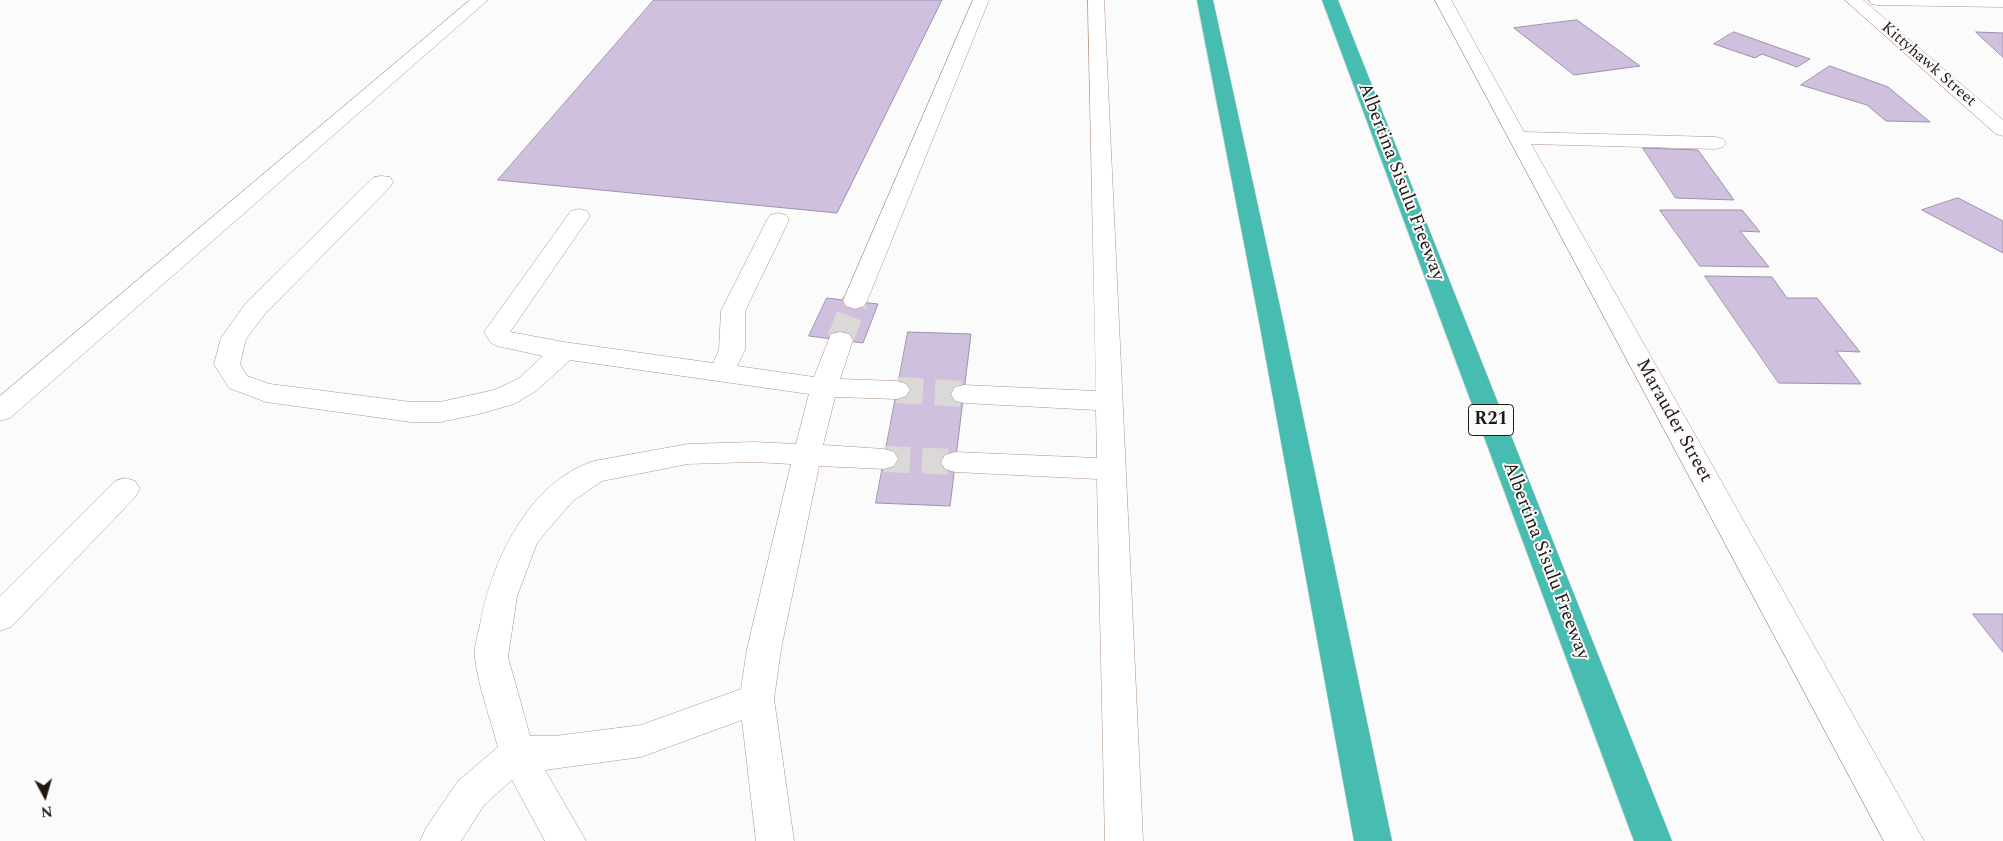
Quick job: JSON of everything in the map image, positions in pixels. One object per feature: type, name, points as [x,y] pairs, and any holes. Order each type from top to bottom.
[{"type":"highway","points":[[1205,0],[1272,326],[1373,841]]},
{"type":"highway","name":"Albertina Sisulu Freeway","points":[[1330,0],[1652,841]]},
{"type":"street","points":[[0,411],[480,0]]},
{"type":"street","points":[[855,301],[981,0]]},
{"type":"street","points":[[1096,0],[1124,841]]},
{"type":"street","name":"Marauder Street","points":[[1443,0],[1517,138],[1905,841]]},
{"type":"street","name":"Kittyhawk Street","points":[[1853,0],[2003,130]]},
{"type":"street","points":[[1877,0],[2003,2]]},
{"type":"street","points":[[1517,138],[1716,143]]},
{"type":"street","points":[[382,182],[255,309],[234,338],[227,364],[238,382],[266,394],[411,412],[440,412],[479,405],[504,397],[527,385],[564,351]]},
{"type":"street","points":[[579,216],[497,332],[500,337],[506,340],[564,351],[720,374],[824,387],[897,390]]},
{"type":"street","points":[[720,374],[732,350],[733,311],[778,220]]},
{"type":"street","points":[[775,841],[757,699],[764,649],[807,455],[824,387],[840,340]]},
{"type":"street","points":[[964,394],[1110,400]]},
{"type":"street","points":[[567,841],[554,822],[517,753],[491,657],[500,596],[524,538],[563,493],[594,472],[688,454],[754,452],[884,459]]},
{"type":"street","points":[[955,462],[1112,469]]},
{"type":"street","points":[[0,617],[125,489]]},
{"type":"street","points":[[439,841],[471,792],[517,753],[555,754],[641,741],[757,699]]},
{"type":"building","points":[[654,0],[942,0],[837,213],[498,180]]},
{"type":"building","points":[[1577,20],[1640,66],[1574,75],[1514,28]]},
{"type":"building","points":[[1734,32],[1810,59],[1797,67],[1762,54],[1755,58],[1714,44]]},
{"type":"building","points":[[1976,32],[2003,33],[2003,57]]},
{"type":"building","points":[[1830,66],[1888,87],[1930,122],[1886,121],[1867,105],[1801,85]]},
{"type":"building","points":[[1643,148],[1698,150],[1734,200],[1676,198]]},
{"type":"building","points":[[1958,198],[2003,221],[2003,253],[1922,210]]},
{"type":"building","points":[[1660,210],[1742,210],[1760,232],[1740,231],[1769,267],[1700,266]]},
{"type":"building","points":[[1705,276],[1772,277],[1787,298],[1817,298],[1860,352],[1836,351],[1861,384],[1779,383]]},
{"type":"building","points":[[827,298],[878,304],[863,343],[809,336]]},
{"type":"building","points":[[908,332],[971,334],[950,506],[876,503]]},
{"type":"building","points":[[1973,614],[2003,614],[2003,652]]},
{"type":"tunnel","points":[[840,340],[855,301]]},
{"type":"tunnel","points":[[897,390],[964,394]]},
{"type":"tunnel","points":[[884,459],[955,462]]}]
